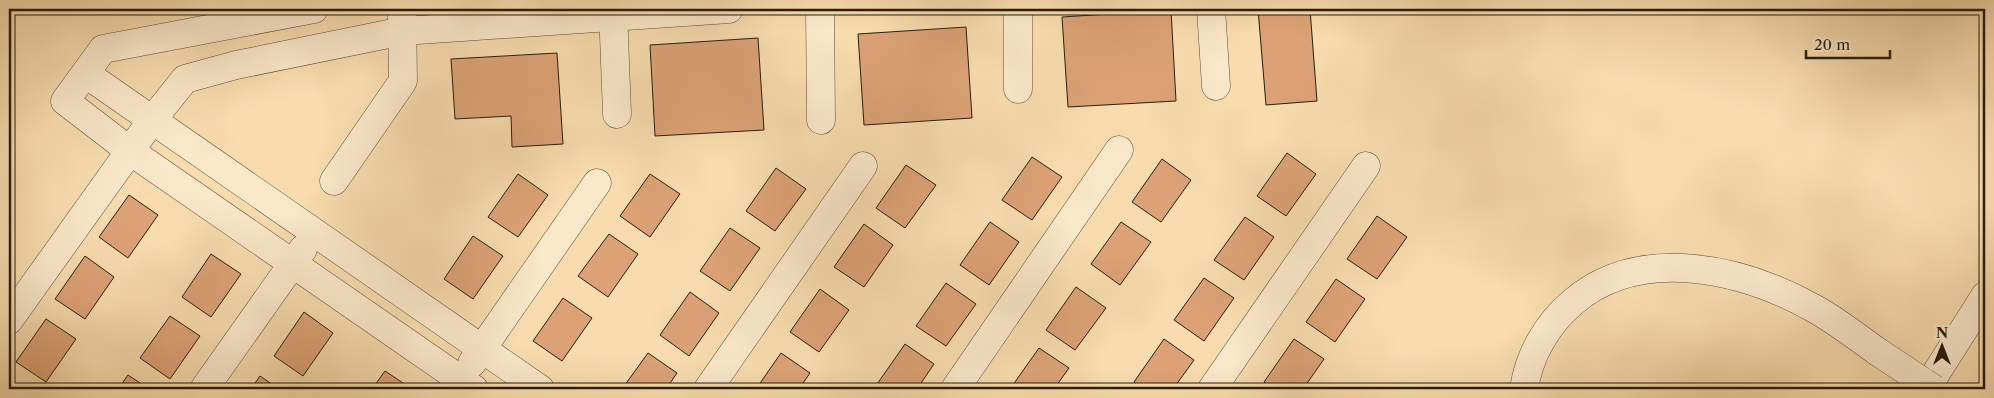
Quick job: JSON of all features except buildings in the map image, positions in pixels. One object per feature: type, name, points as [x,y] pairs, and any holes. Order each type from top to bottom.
[{"type":"street","points":[[314,9],[103,50],[65,101],[130,151],[463,386],[482,349],[596,183]]},
{"type":"street","points":[[9,320],[152,120],[185,79],[402,20],[729,9]]},
{"type":"street","points":[[820,9],[821,120]]},
{"type":"street","points":[[1018,9],[1018,89]]},
{"type":"street","points":[[1211,9],[1216,86]]},
{"type":"street","points":[[613,13],[617,114]]},
{"type":"street","points":[[334,181],[403,82],[402,20]]},
{"type":"street","points":[[86,74],[540,389]]},
{"type":"street","points":[[955,389],[1119,150]]},
{"type":"street","points":[[708,389],[863,166]]},
{"type":"street","points":[[1212,389],[1366,166]]},
{"type":"street","points":[[204,389],[314,233]]},
{"type":"street","points":[[1524,389],[1526,376],[1538,344],[1560,313],[1587,290],[1616,276],[1653,267],[1697,269],[1759,284],[1815,309],[1934,389]]},
{"type":"street","points":[[1926,389],[1985,296]]}]
